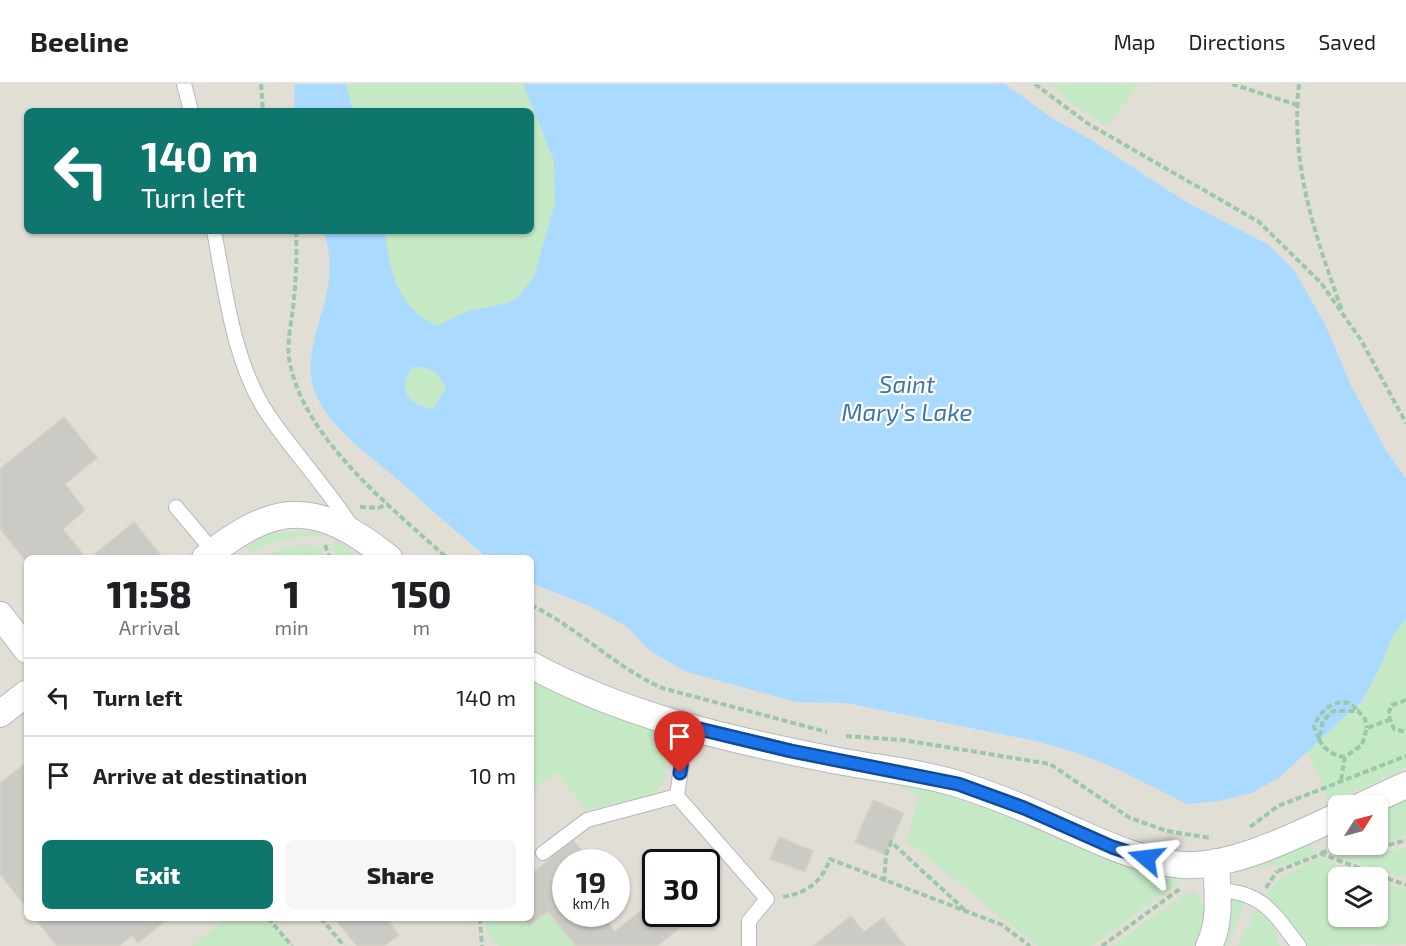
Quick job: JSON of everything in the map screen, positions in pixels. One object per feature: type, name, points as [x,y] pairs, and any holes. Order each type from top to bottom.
[{"type":"street","points":[[209,555],[259,521],[306,515],[348,521],[386,555]]},
{"type":"street","points":[[0,615],[24,646]]},
{"type":"street","points":[[534,666],[604,700],[687,726],[819,757],[958,784],[1024,808],[1134,855],[1182,865],[1217,850],[1262,848],[1328,820]]},
{"type":"street","points":[[0,714],[24,695]]},
{"type":"street","points":[[1385,795],[1406,785]]},
{"type":"street","points":[[1209,946],[1215,932],[1217,850]]},
{"type":"lane","points":[[184,84],[190,108]]},
{"type":"lane","points":[[215,234],[230,313],[242,358],[261,401],[348,521]]},
{"type":"lane","points":[[176,507],[209,555]]},
{"type":"lane","points":[[676,796],[687,726]]},
{"type":"lane","points":[[543,853],[587,820],[676,796]]},
{"type":"lane","points":[[676,796],[767,899],[749,921],[749,946]]},
{"type":"lane","points":[[1217,890],[1239,891],[1262,901],[1299,946]]},
{"type":"path","points":[[261,84],[263,108]]},
{"type":"path","points":[[1035,84],[1087,123],[1258,222],[1321,283],[1361,340],[1406,423]]},
{"type":"path","points":[[1232,84],[1297,105]]},
{"type":"path","points":[[1299,84],[1297,105],[1301,178],[1315,236],[1345,316]]},
{"type":"path","points":[[296,234],[296,278],[289,357],[300,393],[318,430],[388,504],[444,555]]},
{"type":"path","points":[[348,521],[355,507],[378,508],[388,504]]},
{"type":"path","points":[[323,541],[329,555]]},
{"type":"path","points":[[534,606],[560,619],[639,678],[662,688],[833,734]]},
{"type":"path","points":[[1406,700],[1392,705],[1389,720],[1394,729],[1406,732]]},
{"type":"path","points":[[1341,780],[1345,758],[1362,745],[1367,728],[1365,719],[1358,711],[1333,711],[1323,721],[1319,739],[1331,752],[1345,758]]},
{"type":"path","points":[[1367,728],[1389,720]]},
{"type":"path","points":[[843,736],[903,740],[1050,764],[1130,818],[1217,850]]},
{"type":"path","points":[[1247,830],[1278,806],[1406,756]]},
{"type":"path","points":[[1388,845],[1406,840]]},
{"type":"path","points":[[884,882],[886,855],[891,842],[969,913]]},
{"type":"path","points":[[1260,894],[1277,871],[1328,852]]},
{"type":"path","points":[[1321,854],[1406,885]]},
{"type":"path","points":[[767,899],[814,887],[824,874],[830,860],[1002,925],[1030,946]]},
{"type":"path","points":[[1102,946],[1190,881]]},
{"type":"path","points":[[271,921],[292,946]]},
{"type":"path","points":[[323,921],[344,946]]},
{"type":"path","points":[[480,921],[482,946]]},
{"type":"shaded area","points":[[0,84],[1406,84],[1406,946],[0,946]]},
{"type":"green space","points":[[346,84],[523,84],[533,108],[352,108]]},
{"type":"green space","points":[[1050,84],[1139,84],[1107,126],[1069,101]]},
{"type":"green space","points":[[534,111],[554,161],[555,203],[534,277],[517,298],[506,303],[468,311],[437,327],[413,310],[404,299],[389,261],[385,234],[534,234]]},
{"type":"green space","points":[[412,367],[434,371],[446,389],[432,409],[416,404],[407,395],[405,383]]},
{"type":"green space","points":[[300,531],[321,533],[319,536],[284,539],[251,552],[244,546],[267,535]]},
{"type":"green space","points":[[335,539],[359,555],[335,555],[333,551]]},
{"type":"green space","points":[[320,546],[324,555],[266,555],[286,547]]},
{"type":"green space","points":[[1406,619],[1406,768],[1347,795],[1328,795],[1328,798],[1308,752],[1362,701],[1380,667],[1392,637]]},
{"type":"green space","points":[[534,678],[657,731],[667,756],[663,781],[652,795],[587,810],[556,772],[534,789]]},
{"type":"green space","points":[[904,781],[941,790],[1179,874],[1178,883],[1091,946],[1038,946],[907,841],[919,795],[901,788]]},
{"type":"green space","points":[[1406,797],[1406,835],[1393,841],[1388,841],[1388,805]]},
{"type":"green space","points":[[1309,842],[1316,852],[1293,863],[1242,870]]},
{"type":"green space","points":[[1406,847],[1406,879],[1388,873],[1388,867],[1370,867],[1334,855],[1388,855],[1388,851]]},
{"type":"green space","points":[[1320,858],[1345,867],[1328,867],[1328,927],[1388,927],[1388,883],[1406,889],[1406,944],[1309,946],[1267,896],[1276,883]]},
{"type":"green space","points":[[1195,891],[1203,905],[1205,918],[1201,932],[1193,946],[1112,946],[1185,894],[1190,895]]},
{"type":"green space","points":[[1237,899],[1245,902],[1228,946],[1220,946],[1228,930],[1232,903]]},
{"type":"green space","points":[[1258,908],[1275,929],[1280,946],[1238,946],[1246,926],[1249,927],[1254,917],[1251,915]]},
{"type":"green space","points":[[548,911],[552,916],[552,927],[561,927],[576,946],[499,946],[486,930],[486,921],[526,921],[529,925]]},
{"type":"green space","points":[[223,921],[270,921],[290,946],[192,946]]},
{"type":"water","points":[[295,84],[346,84],[352,108],[294,108]]},
{"type":"water","name":"Saint Mary's Lake","points":[[523,84],[1005,84],[1053,119],[1091,140],[1186,202],[1269,245],[1294,270],[1326,326],[1351,386],[1387,452],[1406,479],[1406,619],[1392,637],[1380,667],[1362,701],[1280,777],[1252,793],[1219,801],[1187,804],[1117,769],[1078,753],[1036,741],[846,703],[796,702],[684,671],[649,650],[627,627],[592,607],[534,584],[534,555],[484,555],[339,429],[317,398],[312,380],[311,361],[326,297],[330,268],[325,234],[385,234],[389,261],[404,299],[424,318],[437,326],[468,311],[507,303],[517,298],[534,277],[555,203],[554,161]],"holes":[[[412,367],[429,369],[437,374],[446,389],[432,409],[416,404],[407,395],[405,389],[405,383]]]},
{"type":"building","points":[[64,417],[97,458],[65,484],[85,510],[63,529],[84,555],[24,555],[24,558],[0,529],[0,469]]},
{"type":"building","points":[[134,522],[161,555],[94,555]]},
{"type":"building","points":[[24,764],[24,904],[0,874],[0,783]]},
{"type":"building","points":[[873,800],[904,813],[886,855],[855,842]]},
{"type":"building","points":[[779,837],[813,851],[805,872],[770,859]]},
{"type":"building","points":[[573,840],[580,849],[562,849]]},
{"type":"building","points":[[552,857],[552,916],[548,911],[529,926],[525,921],[534,921],[534,872]]},
{"type":"building","points":[[642,910],[642,927],[681,927],[657,946],[576,946],[561,927],[612,927],[615,931],[620,927],[630,927],[630,919]]},
{"type":"building","points":[[851,916],[864,932],[883,918],[905,946],[813,946]]},
{"type":"building","points":[[37,921],[164,922],[138,943],[132,935],[119,946],[57,946]]},
{"type":"building","points":[[336,921],[388,921],[399,935],[384,946],[357,946]]},
{"type":"route","points":[[680,773],[687,726],[753,743],[958,784],[1024,808],[1112,847],[1146,858]]}]
